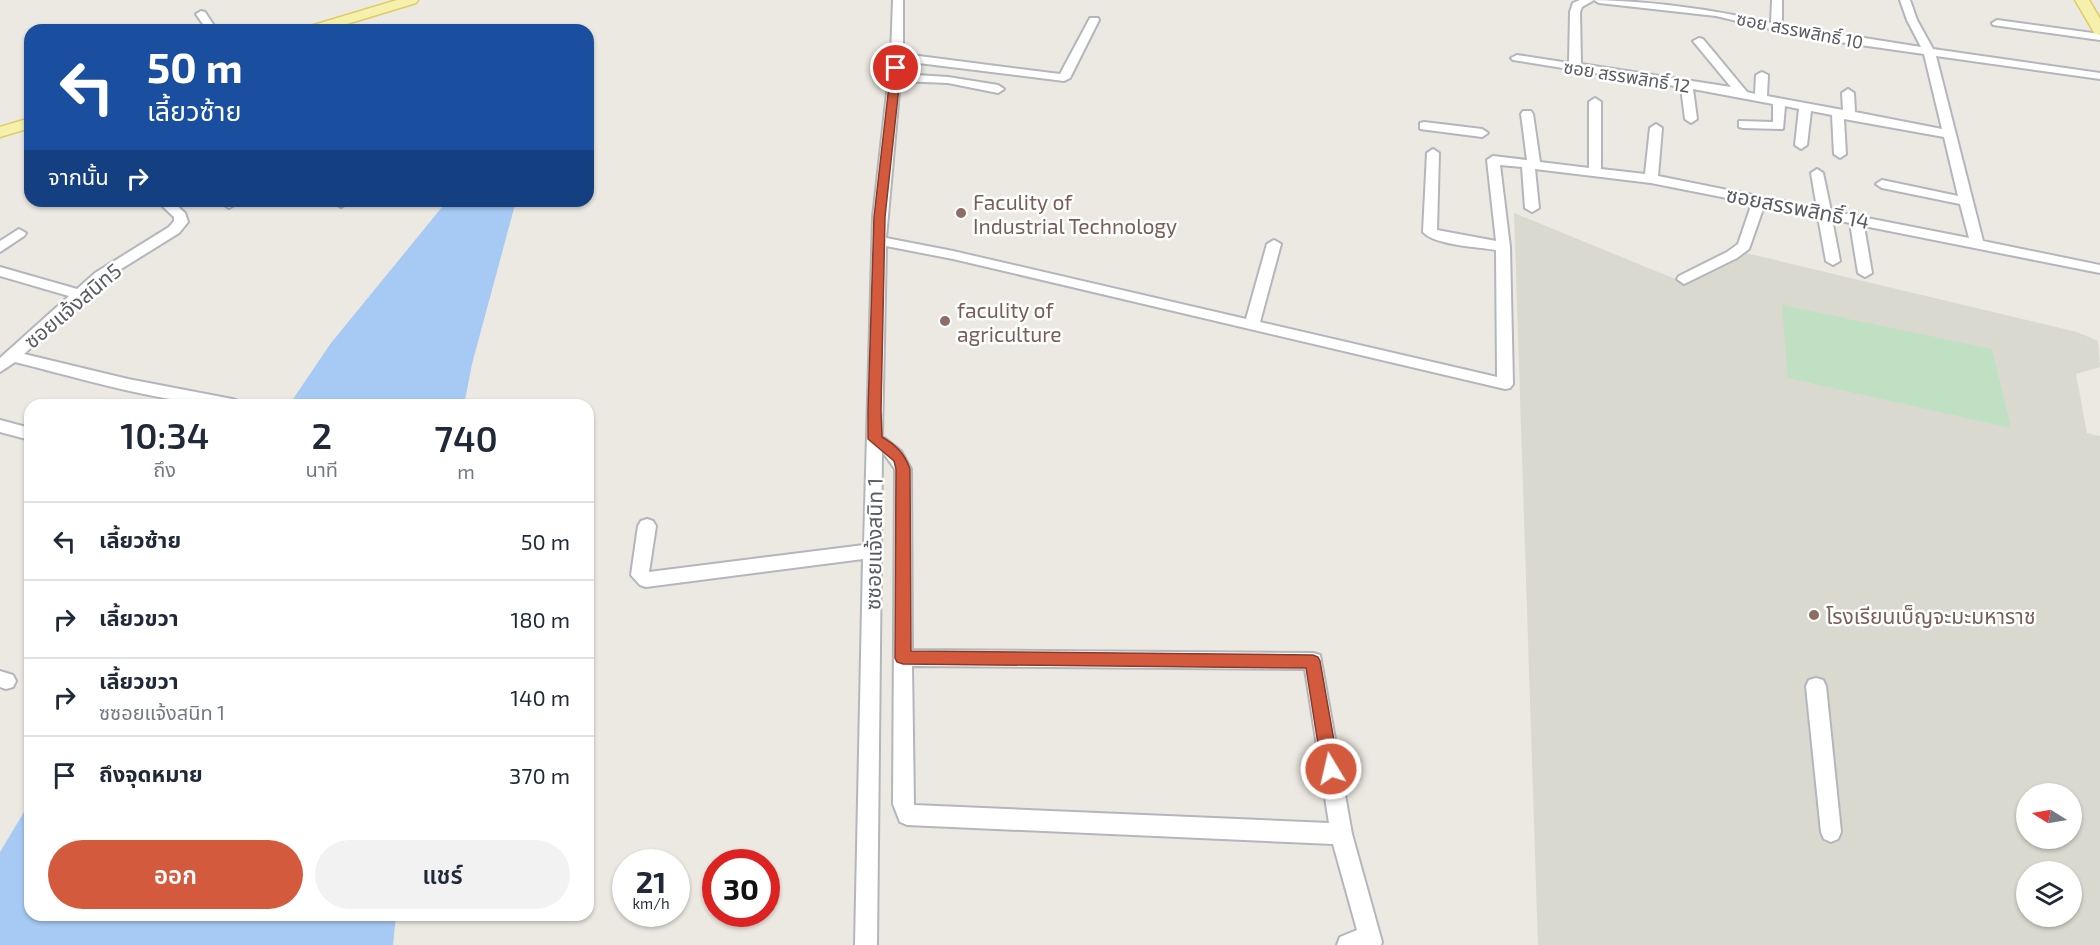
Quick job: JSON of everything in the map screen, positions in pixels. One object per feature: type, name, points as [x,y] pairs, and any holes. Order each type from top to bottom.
[{"type":"main road","points":[[332,24],[411,0]]},
{"type":"main road","points":[[347,24],[425,0]]},
{"type":"main road","points":[[2082,0],[2095,15],[2100,31]]},
{"type":"main road","points":[[0,125],[24,118]]},
{"type":"main road","points":[[0,132],[24,125]]},
{"type":"street","name":"ซซอยแจ้งสนิท 1","points":[[866,945],[875,439],[874,373],[880,217],[897,57],[898,0]]},
{"type":"street","points":[[1575,68],[1575,12],[1577,5],[1589,0]]},
{"type":"street","name":"ซอย สรรพสิทธิ์ 10","points":[[1599,0],[1716,13],[1776,28],[2100,76]]},
{"type":"street","points":[[1776,28],[1777,0]]},
{"type":"street","points":[[1905,0],[1912,20],[1929,52],[1977,245]]},
{"type":"street","points":[[201,14],[208,24]]},
{"type":"street","points":[[897,57],[1064,78],[1094,20]]},
{"type":"street","points":[[1997,23],[2100,37]]},
{"type":"street","name":"ซอย สรรพสิทธิ์ 12","points":[[1699,41],[1738,92]]},
{"type":"street","name":"ซอย สรรพสิทธิ์ 12","points":[[1517,58],[1687,86],[1738,92],[1844,116],[1950,134]]},
{"type":"street","points":[[1761,99],[1762,75]]},
{"type":"street","points":[[894,77],[948,80],[998,89]]},
{"type":"street","points":[[1687,86],[1691,119]]},
{"type":"street","points":[[1840,154],[1848,93]]},
{"type":"street","points":[[1595,102],[1596,171]]},
{"type":"street","points":[[1743,124],[1779,126],[1779,103]]},
{"type":"street","points":[[1801,145],[1805,108]]},
{"type":"street","points":[[1527,114],[1532,208]]},
{"type":"street","points":[[1424,126],[1482,133]]},
{"type":"street","points":[[1652,179],[1656,128]]},
{"type":"street","points":[[880,241],[953,255],[1505,384],[1503,247],[1437,236],[1430,232],[1433,153]]},
{"type":"street","name":"ซอยสรรพสิทธิ์ 14","points":[[1503,247],[1493,160],[1652,179],[1826,212],[2100,269]]},
{"type":"street","points":[[1817,173],[1826,212],[1833,261]]},
{"type":"street","points":[[1882,184],[1965,201]]},
{"type":"street","points":[[1684,279],[1732,255],[1743,246],[1760,200]]},
{"type":"street","name":"ซอยแจ้งสนิท5","points":[[0,367],[100,276],[174,230],[181,222],[180,216],[170,207]]},
{"type":"street","points":[[1856,219],[1865,273]]},
{"type":"street","points":[[0,248],[19,233]]},
{"type":"street","points":[[1251,326],[1274,244]]},
{"type":"street","points":[[0,271],[78,294]]},
{"type":"street","points":[[13,356],[128,384],[202,399]]},
{"type":"street","points":[[0,426],[24,432]]},
{"type":"street","points":[[875,439],[887,446],[900,459],[903,469],[903,804],[907,815],[1341,834]]},
{"type":"street","points":[[647,526],[640,575],[646,580],[873,550]]},
{"type":"street","points":[[903,658],[1313,661],[1341,834],[1372,943],[1354,941],[1348,945]]},
{"type":"street","points":[[1816,686],[1831,832]]},
{"type":"shaded area","name":"โรงเรียนเบ็ญจะมะมหาราช","points":[[1514,213],[1685,283],[1746,253],[2077,332],[2098,341],[2100,367],[2076,374],[2087,433],[2100,436],[2100,945],[1538,945]]},
{"type":"green space","points":[[1782,305],[1992,349],[2011,428],[1788,378]]},
{"type":"water","points":[[442,207],[514,207],[472,364],[465,399],[293,399],[331,343]]},
{"type":"water","points":[[24,812],[24,921],[395,921],[393,945],[0,945],[0,852]]},
{"type":"place","name":"Faculity of Industrial Technology","points":[[961,213]]},
{"type":"place","name":"faculity of agriculture","points":[[945,321]]},
{"type":"place","name":"โรงเรียนเบ็ญจะมะมหาราช","points":[[1814,615]]},
{"type":"route","points":[[896,68],[880,217],[874,411],[875,439],[887,446],[900,459],[903,469],[903,658],[1313,661],[1331,769]]}]
